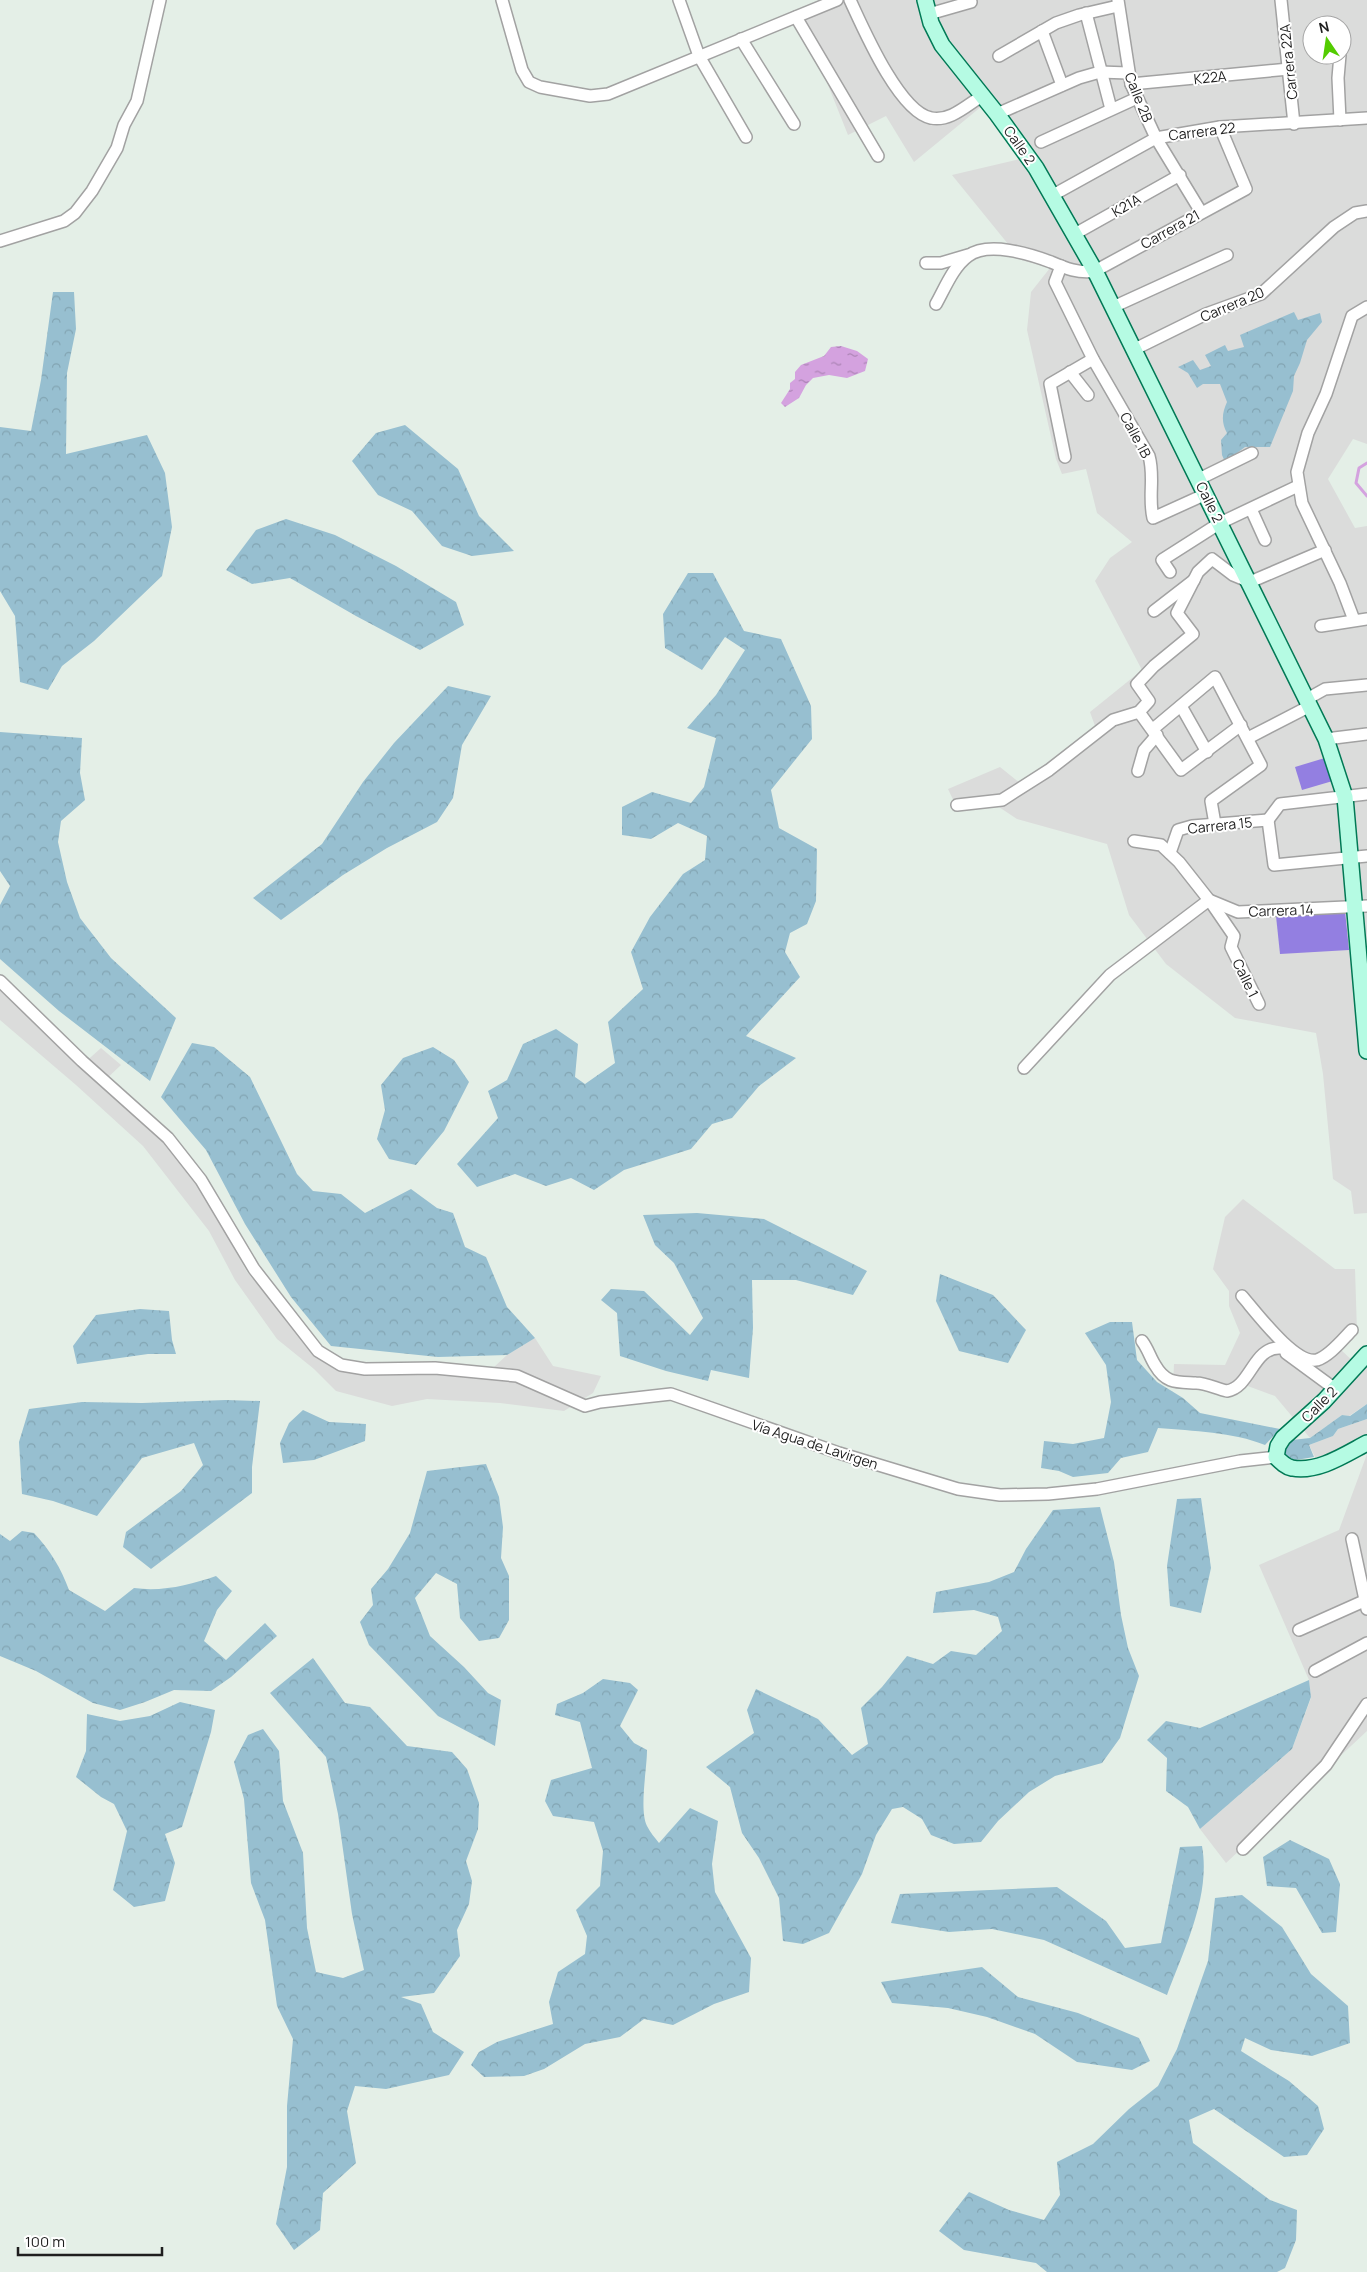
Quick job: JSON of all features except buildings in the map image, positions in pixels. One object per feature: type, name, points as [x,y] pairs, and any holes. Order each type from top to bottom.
[{"type":"street","points":[[0,241],[64,221],[74,214],[92,191],[117,148],[124,125],[137,100],[160,0]]},
{"type":"street","points":[[502,0],[522,70],[529,82],[540,87],[590,96],[608,94],[837,0]]},
{"type":"street","points":[[679,0],[699,56],[746,137]]},
{"type":"street","points":[[850,0],[888,77],[905,100],[923,114],[931,118],[950,117],[982,96]]},
{"type":"street","name":"Carrera 22A","points":[[1281,0],[1294,124]]},
{"type":"street","points":[[927,7],[971,2]]},
{"type":"street","points":[[999,56],[1056,23],[1118,3]]},
{"type":"street","name":"Calle 2B","points":[[1118,3],[1131,84],[1156,138],[1180,174],[1201,212]]},
{"type":"street","name":"Calle 2","points":[[927,7],[942,45],[997,114],[1036,168],[1095,271],[1326,739],[1345,797],[1351,858],[1361,906],[1367,1050]]},
{"type":"street","name":"Calle 2B","points":[[1086,13],[1111,109]]},
{"type":"street","points":[[796,17],[878,156]]},
{"type":"street","points":[[1042,32],[1062,85]]},
{"type":"street","points":[[741,38],[794,124]]},
{"type":"street","points":[[1339,65],[1340,120]]},
{"type":"street","name":"K22A","points":[[1131,84],[1289,69]]},
{"type":"street","points":[[997,114],[1062,85],[1100,72],[1128,73]]},
{"type":"street","points":[[1041,142],[1137,98]]},
{"type":"street","name":"Carrera 22","points":[[1053,195],[1156,138],[1220,127],[1294,124],[1367,118]]},
{"type":"street","name":"Carrera 21","points":[[1095,271],[1246,189],[1220,127]]},
{"type":"street","name":"K21A","points":[[1073,235],[1180,174]]},
{"type":"street","name":"Carrera 20","points":[[1135,349],[1206,314],[1261,294],[1281,278],[1334,227],[1355,213],[1367,211]]},
{"type":"street","points":[[926,263],[941,263],[985,250],[1000,250],[1036,256],[1084,273],[1095,271]]},
{"type":"street","points":[[936,304],[953,273],[969,255]]},
{"type":"street","points":[[1113,307],[1227,255]]},
{"type":"street","points":[[1061,266],[1056,282],[1093,359],[1050,384],[1065,457]]},
{"type":"street","points":[[1354,620],[1325,550],[1302,503],[1297,472],[1301,454],[1326,394],[1347,327],[1352,316],[1367,307]]},
{"type":"street","name":"Calle 1B","points":[[1093,359],[1149,456],[1153,470],[1150,506],[1153,518],[1206,494]]},
{"type":"street","points":[[1070,372],[1088,395]]},
{"type":"street","points":[[1198,479],[1252,453]]},
{"type":"street","points":[[1170,572],[1162,560],[1220,523],[1298,486]]},
{"type":"street","points":[[1250,509],[1265,540]]},
{"type":"street","points":[[957,805],[1002,800],[1049,770],[1113,720],[1139,712],[1149,701],[1136,684],[1160,660],[1193,634],[1177,612],[1198,572],[1212,559],[1232,575],[1250,582],[1325,550]]},
{"type":"street","points":[[1154,611],[1195,580]]},
{"type":"street","points":[[1321,626],[1367,619]]},
{"type":"street","points":[[1138,770],[1144,750],[1155,732],[1215,677],[1261,765],[1211,801],[1215,824]]},
{"type":"street","points":[[1248,738],[1309,702],[1325,689],[1367,685]]},
{"type":"street","points":[[1182,706],[1207,752]]},
{"type":"street","points":[[1139,712],[1181,770],[1241,725]]},
{"type":"street","points":[[1326,739],[1367,734]]},
{"type":"street","name":"Carrera 15","points":[[1170,853],[1178,830],[1192,826],[1268,820],[1280,804],[1367,794]]},
{"type":"street","points":[[1268,820],[1274,866],[1367,856]]},
{"type":"street","name":"Carrera 14","points":[[1134,842],[1161,845],[1170,853],[1209,900],[1238,912],[1361,906]]},
{"type":"street","points":[[1024,1068],[1110,975],[1209,900]]},
{"type":"street","name":"Calle 1","points":[[1209,900],[1234,936],[1231,947],[1259,1004]]},
{"type":"street","name":"Vía Agua de Lavirgen","points":[[0,981],[82,1061],[168,1138],[201,1180],[254,1269],[318,1352],[341,1365],[365,1369],[435,1368],[518,1376],[585,1406],[600,1402],[671,1394],[839,1453],[958,1489],[1000,1495],[1048,1494],[1096,1488],[1240,1461],[1276,1457]]},
{"type":"street","points":[[1242,1296],[1278,1337],[1300,1356],[1314,1360],[1320,1359],[1352,1330]]},
{"type":"street","points":[[1278,1337],[1281,1348],[1298,1364],[1335,1389]]},
{"type":"street","points":[[1142,1341],[1150,1352],[1155,1366],[1166,1378],[1177,1384],[1196,1383],[1227,1391],[1237,1386],[1259,1358],[1269,1350],[1281,1348]]},
{"type":"street","name":"Calle 2","points":[[1276,1457],[1278,1446],[1283,1438],[1335,1389],[1367,1354]]},
{"type":"street","points":[[1276,1457],[1292,1468],[1312,1467],[1332,1461],[1367,1443]]},
{"type":"street","points":[[1299,1630],[1365,1605],[1352,1539]]},
{"type":"street","points":[[1315,1671],[1367,1643]]},
{"type":"street","points":[[1243,1849],[1326,1765],[1367,1704]]},
{"type":"shaded area","points":[[833,0],[1367,0],[1367,444],[1353,439],[1328,479],[1355,528],[1367,526],[1367,1213],[1354,1214],[1351,1191],[1333,1179],[1323,1074],[1316,1033],[1235,1018],[1166,964],[1129,915],[1107,844],[1017,819],[999,807],[958,810],[948,789],[1000,767],[1020,783],[1095,726],[1090,712],[1142,670],[1095,581],[1110,558],[1132,542],[1097,513],[1086,469],[1062,474],[1056,459],[1027,330],[1031,292],[1050,268],[1021,260],[952,175],[1020,159],[982,106],[914,162],[886,116],[848,135],[802,20]]},
{"type":"shaded area","points":[[1328,757],[1336,780],[1302,790],[1295,767]]},
{"type":"shaded area","points":[[1345,911],[1349,950],[1280,954],[1276,916]]},
{"type":"shaded area","points":[[0,987],[82,1065],[101,1048],[121,1065],[102,1083],[164,1139],[198,1183],[247,1272],[315,1354],[335,1369],[360,1374],[435,1371],[492,1376],[494,1367],[507,1355],[535,1338],[553,1366],[601,1376],[593,1393],[564,1411],[500,1403],[427,1399],[392,1406],[336,1391],[314,1369],[277,1339],[235,1280],[209,1231],[143,1146],[0,1020]]},
{"type":"shaded area","points":[[1243,1199],[1335,1269],[1355,1269],[1357,1332],[1340,1349],[1355,1363],[1367,1347],[1367,1404],[1349,1416],[1342,1415],[1310,1438],[1275,1396],[1245,1385],[1222,1394],[1173,1386],[1174,1364],[1225,1365],[1240,1333],[1229,1306],[1229,1291],[1213,1269],[1225,1217]]},
{"type":"shaded area","points":[[1367,1419],[1367,1448],[1321,1469],[1309,1445],[1333,1436],[1338,1429]]},
{"type":"shaded area","points":[[1367,1454],[1367,1731],[1226,1863],[1200,1829],[1292,1749],[1311,1698],[1309,1680],[1259,1565],[1339,1530]]},
{"type":"green space","points":[[53,292],[74,292],[76,329],[67,373],[66,454],[147,435],[165,473],[172,527],[162,576],[94,641],[62,666],[48,690],[20,682],[15,616],[0,591],[0,427],[31,431],[41,380]]},
{"type":"green space","points":[[1294,312],[1298,320],[1320,313],[1322,322],[1307,340],[1294,376],[1293,391],[1270,447],[1245,447],[1225,462],[1222,455],[1221,440],[1227,433],[1223,418],[1227,402],[1220,384],[1203,384],[1197,388],[1188,373],[1178,367],[1193,360],[1200,370],[1211,366],[1205,355],[1225,345],[1228,351],[1244,347],[1240,335]]},
{"type":"green space","points":[[405,425],[458,469],[479,516],[514,551],[472,556],[442,546],[412,511],[378,495],[352,461],[376,433]]},
{"type":"green space","points":[[286,519],[335,535],[396,566],[456,602],[464,625],[420,650],[290,578],[252,584],[226,570],[256,530]]},
{"type":"green space","points":[[688,573],[713,573],[744,631],[781,639],[811,706],[812,739],[771,790],[779,828],[817,849],[816,901],[807,924],[790,933],[785,952],[800,977],[746,1036],[796,1058],[759,1086],[732,1118],[712,1124],[691,1149],[624,1170],[594,1190],[571,1178],[546,1186],[515,1174],[477,1187],[457,1164],[498,1118],[488,1091],[507,1080],[523,1044],[556,1029],[578,1044],[575,1077],[585,1084],[615,1063],[608,1022],[643,989],[631,952],[650,917],[683,874],[705,860],[707,836],[678,823],[651,839],[622,835],[622,807],[652,792],[691,803],[704,787],[716,738],[687,728],[716,695],[745,650],[725,637],[702,670],[665,648],[663,614]]},
{"type":"green space","points":[[448,686],[491,696],[462,745],[453,798],[437,822],[387,848],[343,875],[281,920],[253,898],[322,844],[363,782],[394,743]]},
{"type":"green space","points":[[0,732],[82,738],[80,773],[85,800],[61,821],[58,842],[67,882],[80,918],[111,958],[176,1018],[150,1081],[59,1011],[0,959],[0,905],[10,886],[0,871]]},
{"type":"green space","points":[[192,1043],[214,1047],[250,1077],[297,1174],[313,1191],[341,1194],[365,1213],[411,1189],[437,1208],[453,1213],[465,1247],[486,1257],[507,1307],[535,1338],[507,1355],[438,1357],[331,1346],[291,1297],[245,1224],[206,1150],[161,1097]]},
{"type":"green space","points":[[433,1047],[454,1060],[469,1082],[444,1131],[416,1165],[389,1159],[377,1139],[385,1110],[381,1085],[403,1058]]},
{"type":"green space","points":[[697,1213],[764,1219],[867,1271],[853,1295],[796,1280],[752,1280],[753,1328],[749,1378],[711,1370],[708,1381],[666,1371],[620,1356],[617,1313],[601,1300],[611,1289],[644,1291],[690,1335],[703,1318],[674,1263],[655,1245],[643,1215]]},
{"type":"green space","points":[[940,1274],[993,1295],[1026,1330],[1008,1363],[959,1351],[936,1301]]},
{"type":"green space","points":[[140,1309],[169,1311],[172,1340],[176,1354],[148,1354],[77,1364],[73,1346],[96,1315]]},
{"type":"green space","points":[[1110,1322],[1132,1322],[1137,1360],[1157,1382],[1183,1398],[1200,1413],[1280,1429],[1265,1445],[1240,1437],[1158,1428],[1148,1452],[1121,1458],[1108,1473],[1073,1477],[1059,1471],[1041,1468],[1044,1441],[1073,1444],[1104,1438],[1111,1402],[1106,1365],[1085,1333]]},
{"type":"green space","points":[[226,1400],[260,1401],[252,1467],[252,1493],[151,1569],[123,1547],[126,1532],[181,1491],[203,1465],[194,1443],[142,1458],[97,1516],[53,1501],[22,1494],[19,1442],[29,1409],[82,1402],[142,1403]]},
{"type":"green space","points":[[1367,1404],[1367,1419],[1338,1429],[1333,1436],[1309,1445],[1314,1457],[1296,1460],[1285,1457],[1283,1449],[1292,1440],[1310,1438],[1342,1415],[1350,1416]]},
{"type":"green space","points":[[303,1410],[329,1422],[366,1424],[365,1441],[314,1460],[283,1463],[280,1443],[289,1423]]},
{"type":"green space","points":[[486,1464],[499,1497],[503,1527],[501,1558],[509,1576],[509,1620],[499,1638],[479,1641],[460,1618],[457,1584],[436,1573],[415,1598],[430,1636],[464,1667],[488,1693],[501,1700],[495,1746],[438,1716],[369,1645],[360,1622],[373,1605],[371,1589],[388,1569],[410,1533],[427,1471]]},
{"type":"green space","points":[[1201,1498],[1211,1568],[1201,1613],[1170,1606],[1167,1566],[1177,1499]]},
{"type":"green space","points":[[1100,1507],[1114,1562],[1121,1615],[1128,1648],[1139,1676],[1120,1738],[1102,1763],[1055,1776],[1029,1792],[998,1821],[981,1842],[954,1844],[931,1835],[922,1819],[903,1807],[892,1809],[876,1835],[862,1874],[829,1933],[803,1944],[783,1941],[779,1898],[759,1858],[742,1833],[730,1787],[706,1767],[754,1733],[747,1710],[756,1689],[818,1719],[852,1755],[868,1744],[861,1708],[882,1687],[907,1656],[933,1664],[951,1651],[976,1655],[1002,1631],[998,1617],[974,1610],[933,1613],[936,1592],[989,1582],[1014,1572],[1026,1549],[1053,1510]]},
{"type":"green space","points":[[22,1531],[34,1533],[45,1546],[59,1567],[69,1590],[105,1611],[134,1588],[176,1587],[216,1576],[232,1591],[217,1610],[204,1641],[226,1660],[265,1623],[277,1636],[231,1677],[211,1691],[174,1690],[120,1710],[93,1703],[36,1671],[0,1656],[0,1534],[10,1541]]},
{"type":"green space","points":[[313,1658],[345,1703],[370,1707],[407,1746],[452,1752],[467,1769],[479,1803],[478,1829],[466,1861],[472,1881],[469,1904],[457,1930],[460,1956],[434,1993],[401,1997],[421,2004],[433,2032],[464,2052],[449,2075],[386,2089],[355,2086],[347,2111],[356,2163],[323,2193],[320,2230],[294,2250],[276,2224],[287,2167],[287,2106],[293,2039],[277,2006],[265,1920],[251,1883],[244,1799],[234,1762],[248,1735],[263,1729],[279,1751],[283,1801],[303,1853],[307,1928],[316,1972],[343,1978],[364,1970],[352,1914],[338,1814],[326,1757],[270,1693]]},
{"type":"green space","points":[[603,1679],[630,1683],[638,1690],[620,1726],[634,1743],[647,1750],[643,1800],[645,1819],[648,1828],[659,1843],[690,1808],[718,1821],[712,1864],[715,1892],[751,1958],[749,1992],[714,2004],[673,2025],[644,2019],[620,2037],[585,2044],[544,2069],[524,2076],[484,2077],[471,2065],[479,2052],[497,2042],[553,2024],[549,2002],[558,1972],[585,1954],[587,1936],[576,1910],[600,1886],[603,1851],[594,1822],[553,1816],[545,1801],[551,1780],[592,1768],[580,1722],[555,1715],[557,1704],[583,1693]]},
{"type":"green space","points":[[1309,1680],[1311,1697],[1292,1749],[1200,1829],[1188,1807],[1166,1791],[1167,1758],[1147,1740],[1166,1721],[1200,1728]]},
{"type":"green space","points":[[180,1702],[215,1710],[211,1732],[182,1827],[165,1834],[175,1863],[165,1901],[134,1907],[113,1890],[127,1831],[114,1804],[101,1797],[76,1777],[86,1751],[87,1714],[120,1721],[150,1716]]},
{"type":"green space","points":[[1290,1840],[1329,1859],[1340,1884],[1336,1932],[1322,1933],[1296,1888],[1267,1886],[1263,1857]]},
{"type":"green space","points":[[1202,1846],[1203,1884],[1199,1903],[1188,1941],[1167,1995],[1044,1940],[992,1929],[949,1932],[891,1923],[900,1894],[1057,1887],[1106,1921],[1125,1948],[1161,1943],[1180,1847]]},
{"type":"green space","points":[[1242,1895],[1282,1927],[1311,1974],[1348,2006],[1350,2043],[1312,2056],[1271,2050],[1245,2038],[1241,2051],[1289,2081],[1318,2106],[1324,2129],[1307,2155],[1284,2157],[1214,2109],[1189,2120],[1193,2143],[1270,2200],[1297,2210],[1296,2240],[1285,2268],[1277,2272],[1047,2272],[1036,2263],[964,2250],[939,2231],[969,2192],[1009,2210],[1044,2220],[1060,2195],[1057,2162],[1093,2144],[1129,2109],[1158,2086],[1177,2049],[1208,1961],[1215,1898]]},
{"type":"green space","points":[[982,1967],[1018,1997],[1078,2013],[1139,2038],[1150,2061],[1132,2070],[1077,2062],[1035,2034],[987,2017],[948,2008],[892,2003],[881,1982]]},
{"type":"water","points":[[841,346],[857,351],[868,359],[865,371],[847,378],[829,375],[813,378],[806,385],[799,398],[785,407],[781,403],[790,389],[790,383],[795,379],[795,372],[801,365],[824,356],[831,347]]},
{"type":"waterway","points":[[1367,463],[1359,468],[1356,483],[1367,496]]}]
